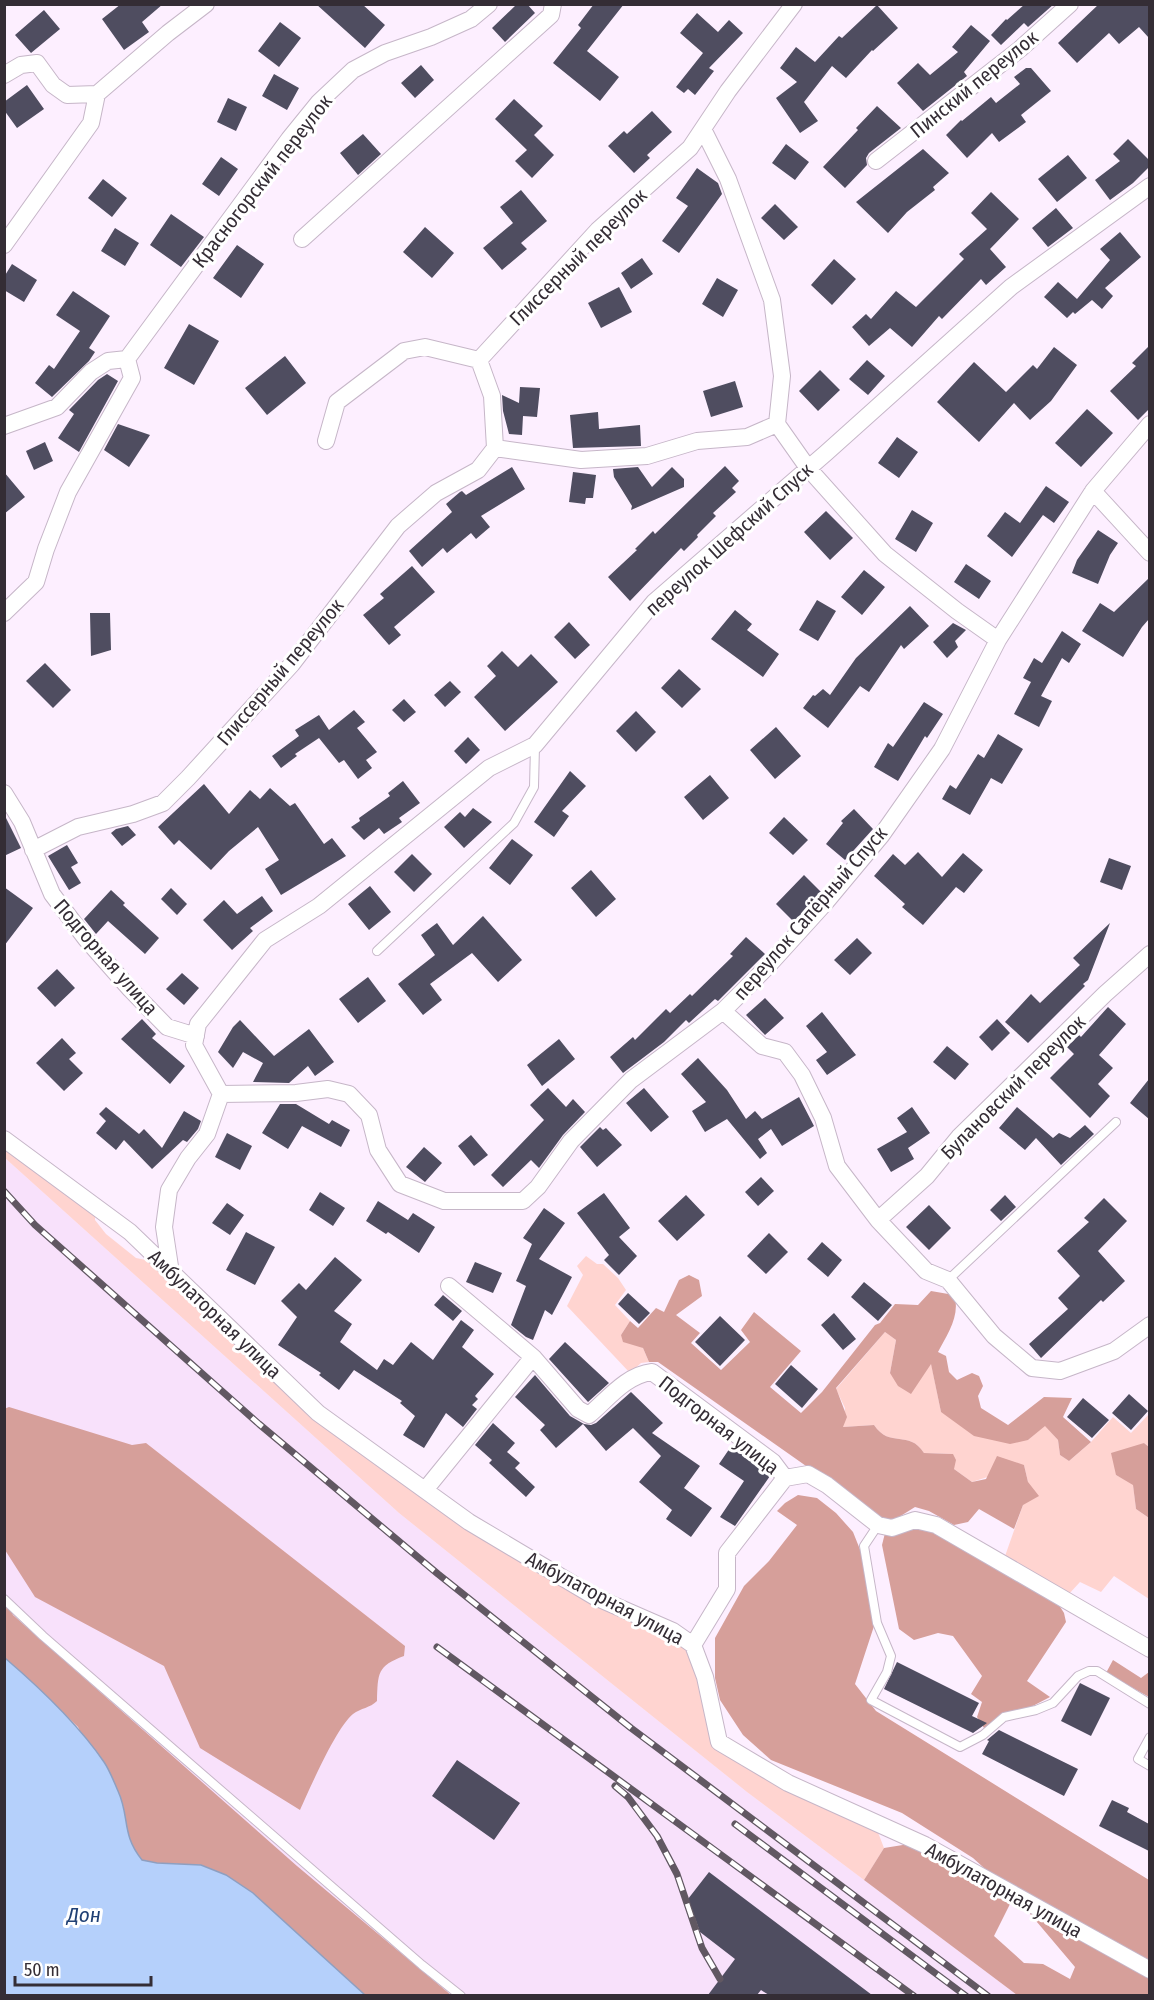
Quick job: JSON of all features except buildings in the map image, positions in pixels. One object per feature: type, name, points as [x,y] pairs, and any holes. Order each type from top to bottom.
[{"type":"street","points":[[4,245],[91,123],[97,94],[168,33],[206,4]]},
{"type":"street","name":"Красногорский переулок","points":[[126,359],[319,102],[353,70],[385,52],[431,37],[471,19],[489,4]]},
{"type":"street","points":[[302,238],[551,15],[553,4]]},
{"type":"street","name":"Глиссерный переулок","points":[[479,360],[598,231],[690,148],[728,91],[794,4]]},
{"type":"street","name":"Пинский переулок","points":[[876,161],[1020,49],[1070,4]]},
{"type":"street","points":[[4,75],[21,65],[37,63],[53,85],[67,95],[97,94]]},
{"type":"street","points":[[703,129],[728,179],[772,300],[782,375],[777,424],[808,468],[885,554],[998,640]]},
{"type":"street","name":"переулок Шефский Спуск","points":[[196,1036],[198,1024],[265,940],[320,906],[489,768],[535,745],[654,603],[1011,287],[1149,186]]},
{"type":"street","points":[[326,441],[337,402],[404,351],[425,347],[479,360],[492,396],[495,448],[581,460],[648,456],[697,441],[747,437],[777,424]]},
{"type":"street","points":[[4,426],[57,407],[91,372],[108,361],[126,359],[132,378],[68,492],[36,582],[4,613]]},
{"type":"street","name":"переулок Сапёрный Спуск","points":[[221,1094],[296,1093],[328,1089],[349,1094],[369,1115],[378,1150],[400,1184],[444,1201],[523,1202],[538,1187],[571,1141],[631,1080],[723,1011],[767,967],[819,910],[880,836],[942,749],[998,640],[1093,491],[1149,424]]},
{"type":"street","name":"Глиссерный переулок","points":[[33,850],[78,827],[133,814],[163,804],[292,664],[398,526],[436,493],[478,470],[495,448]]},
{"type":"street","points":[[1093,491],[1149,553]]},
{"type":"street","name":"Подгорная улица","points":[[4,793],[22,822],[52,894],[86,939],[167,1027],[196,1036]]},
{"type":"street","name":"Булановский переулок","points":[[878,1220],[927,1176],[959,1137],[983,1113],[1149,954]]},
{"type":"street","points":[[723,1011],[762,1047],[785,1052],[802,1075],[823,1118],[837,1166],[878,1220],[926,1271],[948,1280],[994,1336],[1032,1368],[1060,1371],[1071,1367],[1114,1351],[1149,1325]]},
{"type":"street","points":[[171,1273],[164,1227],[169,1190],[188,1158],[207,1134],[221,1094],[194,1045],[196,1036]]},
{"type":"street","name":"Амбулаторная улица","points":[[4,1139],[130,1232],[318,1413],[469,1522],[595,1597],[673,1631],[693,1645],[705,1677],[719,1742],[788,1783],[925,1845],[1149,1970]]},
{"type":"street","name":"Подгорная улица","points":[[449,1286],[533,1357],[578,1408],[589,1415],[627,1381],[641,1373],[652,1372],[773,1462],[785,1478],[727,1552],[727,1589],[693,1645]]},
{"type":"street","points":[[425,1490],[533,1357]]},
{"type":"street","points":[[785,1478],[808,1474],[827,1485],[878,1525],[892,1528],[915,1520],[936,1525],[1149,1648]]},
{"type":"lane","points":[[377,951],[513,823],[534,787],[535,745]]},
{"type":"lane","points":[[948,1280],[1116,1122]]},
{"type":"lane","points":[[878,1525],[864,1546],[877,1623],[891,1656],[887,1672],[871,1700],[960,1747],[983,1735],[1004,1717],[1036,1710],[1053,1703],[1078,1676],[1089,1671],[1097,1671],[1149,1704]]},
{"type":"lane","points":[[4,1599],[52,1644],[404,1949],[461,1995]]},
{"type":"lane","points":[[1149,1737],[1138,1759],[1149,1766]]},
{"type":"shaded area","points":[[5,1143],[95,1209],[95,1220],[106,1234],[136,1258],[161,1263],[318,1413],[469,1522],[693,1645],[719,1742],[874,1822],[884,1848],[864,1880],[747,1792],[399,1513],[5,1158]]},
{"type":"shaded area","points":[[5,1158],[399,1513],[747,1792],[1017,1995],[365,1995],[317,1952],[201,1865],[157,1863],[78,1727],[5,1658]]},
{"type":"shaded area","points":[[586,1256],[597,1264],[603,1264],[618,1278],[626,1290],[615,1305],[630,1321],[621,1335],[643,1348],[649,1362],[641,1363],[630,1373],[567,1306],[583,1275],[577,1266]]},
{"type":"shaded area","points":[[689,1275],[699,1280],[702,1296],[676,1315],[700,1333],[691,1343],[721,1370],[750,1342],[741,1330],[754,1312],[801,1351],[770,1387],[801,1413],[822,1392],[875,1325],[880,1323],[895,1304],[918,1305],[931,1291],[954,1295],[956,1310],[949,1332],[938,1352],[946,1356],[949,1372],[957,1380],[972,1373],[979,1376],[983,1386],[978,1396],[981,1408],[1008,1425],[1044,1397],[1072,1398],[1063,1417],[1091,1442],[1069,1461],[1060,1455],[1058,1440],[1045,1426],[1028,1440],[1010,1444],[974,1436],[941,1412],[931,1364],[911,1394],[898,1386],[890,1373],[896,1340],[885,1332],[836,1388],[847,1417],[843,1427],[874,1425],[886,1436],[912,1442],[924,1453],[953,1454],[956,1460],[954,1469],[972,1482],[986,1479],[997,1456],[1024,1465],[1028,1482],[1039,1496],[1023,1505],[1014,1529],[979,1509],[968,1522],[954,1525],[929,1511],[915,1507],[891,1522],[880,1518],[658,1362],[649,1362],[643,1348],[623,1342],[621,1335],[630,1321],[638,1328],[656,1308],[664,1312],[679,1280]]},
{"type":"shaded area","points":[[885,1332],[896,1340],[890,1373],[931,1363],[941,1412],[1028,1440],[1045,1425],[1058,1440],[1060,1455],[1069,1461],[1091,1442],[1113,1417],[1131,1433],[1149,1414],[1149,1447],[1144,1443],[1116,1475],[1133,1484],[1136,1509],[1149,1518],[1149,1599],[1114,1576],[1101,1592],[1080,1582],[1068,1595],[1004,1559],[1023,1505],[1028,1482],[1024,1465],[972,1482],[954,1469],[953,1454],[924,1453],[912,1442],[886,1436],[874,1425],[843,1427],[845,1408],[836,1389]]},
{"type":"shaded area","points":[[9,1407],[132,1445],[146,1443],[405,1646],[404,1656],[389,1663],[381,1672],[377,1701],[359,1710],[346,1721],[324,1759],[300,1810],[200,1748],[164,1666],[35,1597],[5,1550],[4,1409]]},
{"type":"shaded area","points":[[1144,1443],[1149,1447],[1149,1518],[1136,1509],[1133,1485],[1116,1475],[1111,1453]]},
{"type":"shaded area","points":[[798,1495],[817,1498],[836,1513],[853,1532],[861,1552],[875,1623],[855,1684],[876,1711],[1149,1880],[1149,1995],[1017,1995],[864,1880],[884,1848],[909,1844],[956,1868],[968,1879],[971,1878],[1011,1902],[994,1936],[1024,1963],[1043,1964],[1070,1979],[1075,1967],[1014,1895],[973,1858],[902,1813],[771,1760],[743,1735],[720,1700],[715,1678],[715,1638],[744,1586],[769,1561],[797,1525],[777,1511]]},
{"type":"shaded area","points":[[916,1527],[934,1531],[1059,1605],[1066,1622],[1027,1681],[1050,1697],[1008,1719],[984,1728],[977,1717],[982,1702],[971,1694],[982,1676],[953,1636],[938,1633],[914,1640],[899,1629],[882,1545],[885,1533]]},
{"type":"shaded area","points":[[4,1594],[13,1615],[297,1866],[451,1995],[365,1995],[253,1893],[226,1875],[201,1865],[142,1860],[132,1847],[126,1828],[78,1727],[5,1658]]},
{"type":"shaded area","points":[[1113,1660],[1141,1678],[1149,1672],[1149,1697],[1106,1673]]},
{"type":"water","name":"Дон","points":[[5,1658],[58,1707],[104,1762],[122,1800],[131,1842],[142,1860],[201,1865],[226,1875],[253,1893],[365,1995],[5,1995]]},
{"type":"railway","points":[[4,1191],[35,1225],[259,1424],[438,1574],[631,1728],[988,1996]]},
{"type":"railway","points":[[437,1647],[914,1996]]},
{"type":"railway","points":[[615,1786],[628,1797],[657,1836],[677,1874],[702,1948],[720,1979]]},
{"type":"railway","points":[[735,1824],[966,1996]]}]
